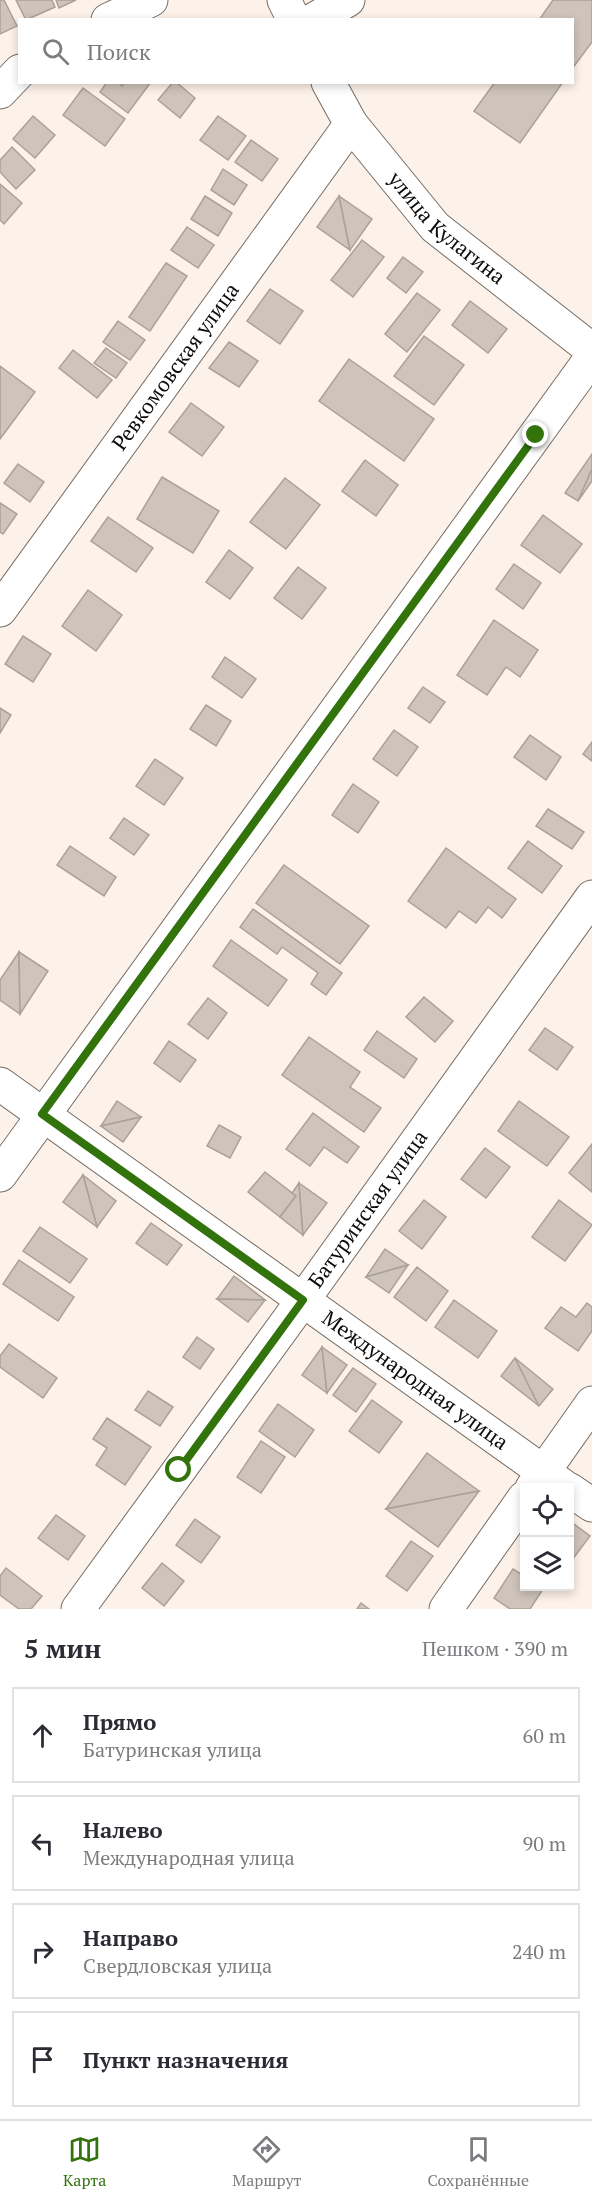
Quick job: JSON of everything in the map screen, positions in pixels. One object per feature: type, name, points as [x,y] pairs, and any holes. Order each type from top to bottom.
[{"type":"street","points":[[112,18],[152,0]]},
{"type":"street","points":[[284,0],[293,18]]},
{"type":"street","points":[[316,18],[348,0]]},
{"type":"street","points":[[0,70],[18,62]]},
{"type":"street","points":[[0,92],[18,73]]},
{"type":"street","name":"улица Кулагина","points":[[329,84],[351,124],[435,226],[592,350]]},
{"type":"street","name":"Ревкомовская улица","points":[[0,610],[351,124]]},
{"type":"street","points":[[0,1175],[592,357]]},
{"type":"street","name":"Батуринская улица","points":[[78,1609],[592,897]]},
{"type":"street","name":"Международная улица","points":[[0,1084],[303,1300],[552,1483]]},
{"type":"street","points":[[553,1483],[592,1403]]},
{"type":"street","name":"Международная улица","points":[[574,1495],[592,1505]]},
{"type":"street","points":[[446,1609],[520,1505]]},
{"type":"building","points":[[0,0],[4,0],[17,26],[0,34]]},
{"type":"building","points":[[16,0],[52,0],[55,7],[30,18],[25,18]]},
{"type":"building","points":[[56,0],[76,0],[59,8]]},
{"type":"building","points":[[553,0],[592,0],[592,42],[574,66],[574,18],[540,18]]},
{"type":"building","points":[[106,84],[122,86],[124,84],[150,84],[128,113],[100,92]]},
{"type":"building","points":[[171,84],[178,84],[195,98],[180,118],[158,100]]},
{"type":"building","points":[[494,84],[562,84],[520,143],[474,111]]},
{"type":"building","points":[[83,88],[125,119],[105,146],[63,115]]},
{"type":"building","points":[[33,116],[55,135],[35,158],[13,139]]},
{"type":"building","points":[[218,116],[246,136],[228,160],[200,140]]},
{"type":"building","points":[[251,140],[278,159],[262,181],[235,162]]},
{"type":"building","points":[[12,147],[35,170],[16,189],[0,172],[0,160]]},
{"type":"building","points":[[223,169],[247,185],[234,205],[211,190]]},
{"type":"building","points":[[0,184],[22,203],[4,224],[0,220]]},
{"type":"building","points":[[205,196],[232,213],[218,236],[191,219]]},
{"type":"building","points":[[339,196],[350,250],[317,227]]},
{"type":"building","points":[[339,196],[372,219],[350,250]]},
{"type":"building","points":[[187,227],[214,245],[198,268],[171,250]]},
{"type":"building","points":[[362,240],[384,257],[353,297],[331,280]]},
{"type":"building","points":[[403,257],[423,272],[406,293],[387,278]]},
{"type":"building","points":[[166,263],[187,276],[150,331],[129,317]]},
{"type":"building","points":[[270,289],[303,311],[280,344],[247,321]]},
{"type":"building","points":[[417,293],[440,310],[407,352],[385,334]]},
{"type":"building","points":[[470,301],[507,329],[488,353],[452,325]]},
{"type":"building","points":[[118,321],[145,340],[130,360],[103,342]]},
{"type":"building","points":[[424,336],[464,365],[434,405],[394,376]]},
{"type":"building","points":[[229,342],[258,361],[239,387],[209,368]]},
{"type":"building","points":[[106,348],[127,363],[116,378],[94,363]]},
{"type":"building","points":[[73,350],[112,380],[97,398],[59,368]]},
{"type":"building","points":[[349,359],[434,419],[404,461],[319,401]]},
{"type":"building","points":[[0,366],[35,392],[0,439]]},
{"type":"building","points":[[191,403],[224,427],[202,456],[169,432]]},
{"type":"building","points":[[592,454],[592,469],[578,501],[565,493]]},
{"type":"building","points":[[365,460],[398,485],[376,516],[342,491]]},
{"type":"building","points":[[18,464],[44,482],[30,502],[4,483]]},
{"type":"building","points":[[592,469],[592,481],[578,501]]},
{"type":"building","points":[[162,477],[219,511],[193,553],[137,519]]},
{"type":"building","points":[[285,478],[320,505],[286,549],[250,522]]},
{"type":"building","points":[[0,503],[17,514],[3,534],[0,532]]},
{"type":"building","points":[[543,515],[582,544],[560,573],[521,545]]},
{"type":"building","points":[[108,517],[153,548],[136,572],[91,541]]},
{"type":"building","points":[[229,550],[253,568],[230,599],[206,582]]},
{"type":"building","points":[[514,564],[541,583],[523,609],[496,589]]},
{"type":"building","points":[[298,567],[326,588],[302,619],[274,598]]},
{"type":"building","points":[[88,590],[122,615],[96,651],[62,626]]},
{"type":"building","points":[[494,620],[538,650],[520,677],[506,667],[487,695],[457,675]]},
{"type":"building","points":[[23,636],[51,654],[33,682],[5,664]]},
{"type":"building","points":[[225,657],[256,679],[242,698],[212,677]]},
{"type":"building","points":[[423,687],[445,702],[430,723],[408,708]]},
{"type":"building","points":[[206,705],[231,721],[216,746],[190,729]]},
{"type":"building","points":[[0,708],[11,715],[0,733]]},
{"type":"building","points":[[394,730],[418,747],[397,776],[373,759]]},
{"type":"building","points":[[530,735],[561,757],[546,780],[514,757]]},
{"type":"building","points":[[592,742],[592,761],[583,754]]},
{"type":"building","points":[[155,759],[183,778],[164,805],[136,786]]},
{"type":"building","points":[[353,784],[379,802],[358,833],[332,815]]},
{"type":"building","points":[[548,809],[584,832],[572,849],[536,826]]},
{"type":"building","points":[[124,818],[149,835],[134,855],[110,838]]},
{"type":"building","points":[[528,841],[562,866],[542,893],[508,868]]},
{"type":"building","points":[[70,846],[116,877],[104,896],[57,865]]},
{"type":"building","points":[[446,848],[516,899],[502,918],[488,907],[476,923],[459,911],[446,928],[408,901]]},
{"type":"building","points":[[284,865],[369,926],[340,964],[256,903]]},
{"type":"building","points":[[253,909],[342,973],[326,995],[311,984],[318,973],[282,947],[277,954],[240,927]]},
{"type":"building","points":[[231,940],[287,980],[268,1006],[213,966]]},
{"type":"building","points":[[19,952],[20,1014],[0,1000],[0,980]]},
{"type":"building","points":[[19,952],[48,971],[20,1014]]},
{"type":"building","points":[[424,997],[453,1021],[435,1042],[406,1017]]},
{"type":"building","points":[[208,998],[227,1013],[208,1039],[188,1024]]},
{"type":"building","points":[[545,1028],[573,1047],[557,1070],[529,1050]]},
{"type":"building","points":[[377,1031],[417,1059],[404,1078],[364,1050]]},
{"type":"building","points":[[309,1037],[360,1072],[350,1087],[381,1108],[364,1132],[282,1075]]},
{"type":"building","points":[[169,1041],[196,1060],[180,1082],[154,1063]]},
{"type":"building","points":[[117,1101],[141,1117],[101,1126]]},
{"type":"building","points":[[519,1101],[569,1137],[547,1166],[498,1131]]},
{"type":"building","points":[[313,1113],[359,1147],[347,1163],[324,1147],[310,1166],[286,1149]]},
{"type":"building","points":[[141,1117],[123,1142],[101,1126]]},
{"type":"building","points":[[219,1125],[241,1137],[230,1158],[207,1146]]},
{"type":"building","points":[[592,1144],[592,1192],[569,1173]]},
{"type":"building","points":[[485,1148],[510,1167],[486,1198],[461,1179]]},
{"type":"building","points":[[265,1172],[296,1196],[280,1217],[248,1192]]},
{"type":"building","points":[[83,1175],[116,1201],[97,1227]]},
{"type":"building","points":[[83,1175],[97,1227],[63,1202]]},
{"type":"building","points":[[299,1183],[303,1235],[280,1217],[296,1196],[292,1193]]},
{"type":"building","points":[[299,1183],[327,1203],[303,1235]]},
{"type":"building","points":[[424,1200],[446,1217],[422,1249],[399,1231]]},
{"type":"building","points":[[559,1200],[592,1225],[565,1261],[532,1237]]},
{"type":"building","points":[[151,1223],[182,1245],[167,1265],[136,1243]]},
{"type":"building","points":[[40,1227],[87,1259],[70,1283],[23,1251]]},
{"type":"building","points":[[385,1249],[408,1265],[366,1277]]},
{"type":"building","points":[[19,1260],[74,1297],[58,1321],[3,1284]]},
{"type":"building","points":[[408,1265],[389,1293],[366,1277]]},
{"type":"building","points":[[417,1267],[448,1291],[426,1321],[394,1297]]},
{"type":"building","points":[[234,1276],[265,1300],[217,1299]]},
{"type":"building","points":[[217,1299],[265,1300],[248,1322]]},
{"type":"building","points":[[454,1300],[497,1331],[478,1358],[435,1327]]},
{"type":"building","points":[[587,1303],[592,1307],[592,1331],[578,1351],[545,1328],[561,1307],[576,1317]]},
{"type":"building","points":[[197,1337],[214,1349],[200,1369],[183,1357]]},
{"type":"building","points":[[9,1344],[57,1378],[43,1398],[0,1367],[0,1356]]},
{"type":"building","points":[[322,1347],[327,1393],[302,1375]]},
{"type":"building","points":[[322,1347],[347,1365],[327,1393]]},
{"type":"building","points":[[515,1358],[539,1406],[501,1376]]},
{"type":"building","points":[[515,1358],[553,1389],[539,1406]]},
{"type":"building","points":[[353,1368],[376,1384],[356,1412],[333,1395]]},
{"type":"building","points":[[148,1391],[173,1407],[160,1426],[135,1410]]},
{"type":"building","points":[[372,1400],[402,1422],[379,1453],[349,1431]]},
{"type":"building","points":[[278,1404],[314,1430],[295,1457],[259,1431]]},
{"type":"building","points":[[107,1418],[151,1447],[125,1485],[96,1465],[107,1448],[93,1439]]},
{"type":"building","points":[[261,1441],[285,1457],[261,1493],[237,1477]]},
{"type":"building","points":[[427,1453],[479,1491],[386,1509]]},
{"type":"building","points":[[479,1491],[438,1547],[386,1509]]},
{"type":"building","points":[[56,1515],[85,1536],[68,1560],[38,1538]]},
{"type":"building","points":[[195,1519],[220,1537],[201,1563],[176,1545]]},
{"type":"building","points":[[574,1524],[590,1536],[574,1557]]},
{"type":"building","points":[[411,1541],[433,1556],[407,1591],[386,1576]]},
{"type":"building","points":[[162,1563],[184,1581],[164,1606],[142,1588]]},
{"type":"building","points":[[6,1568],[42,1596],[31,1609],[19,1609],[0,1595],[0,1576]]},
{"type":"building","points":[[513,1569],[520,1573],[520,1591],[542,1591],[530,1609],[510,1609],[494,1598]]},
{"type":"building","points":[[361,1603],[369,1609],[357,1609]]},
{"type":"route","points":[[179,1470],[303,1300],[42,1114],[536,435]]}]
